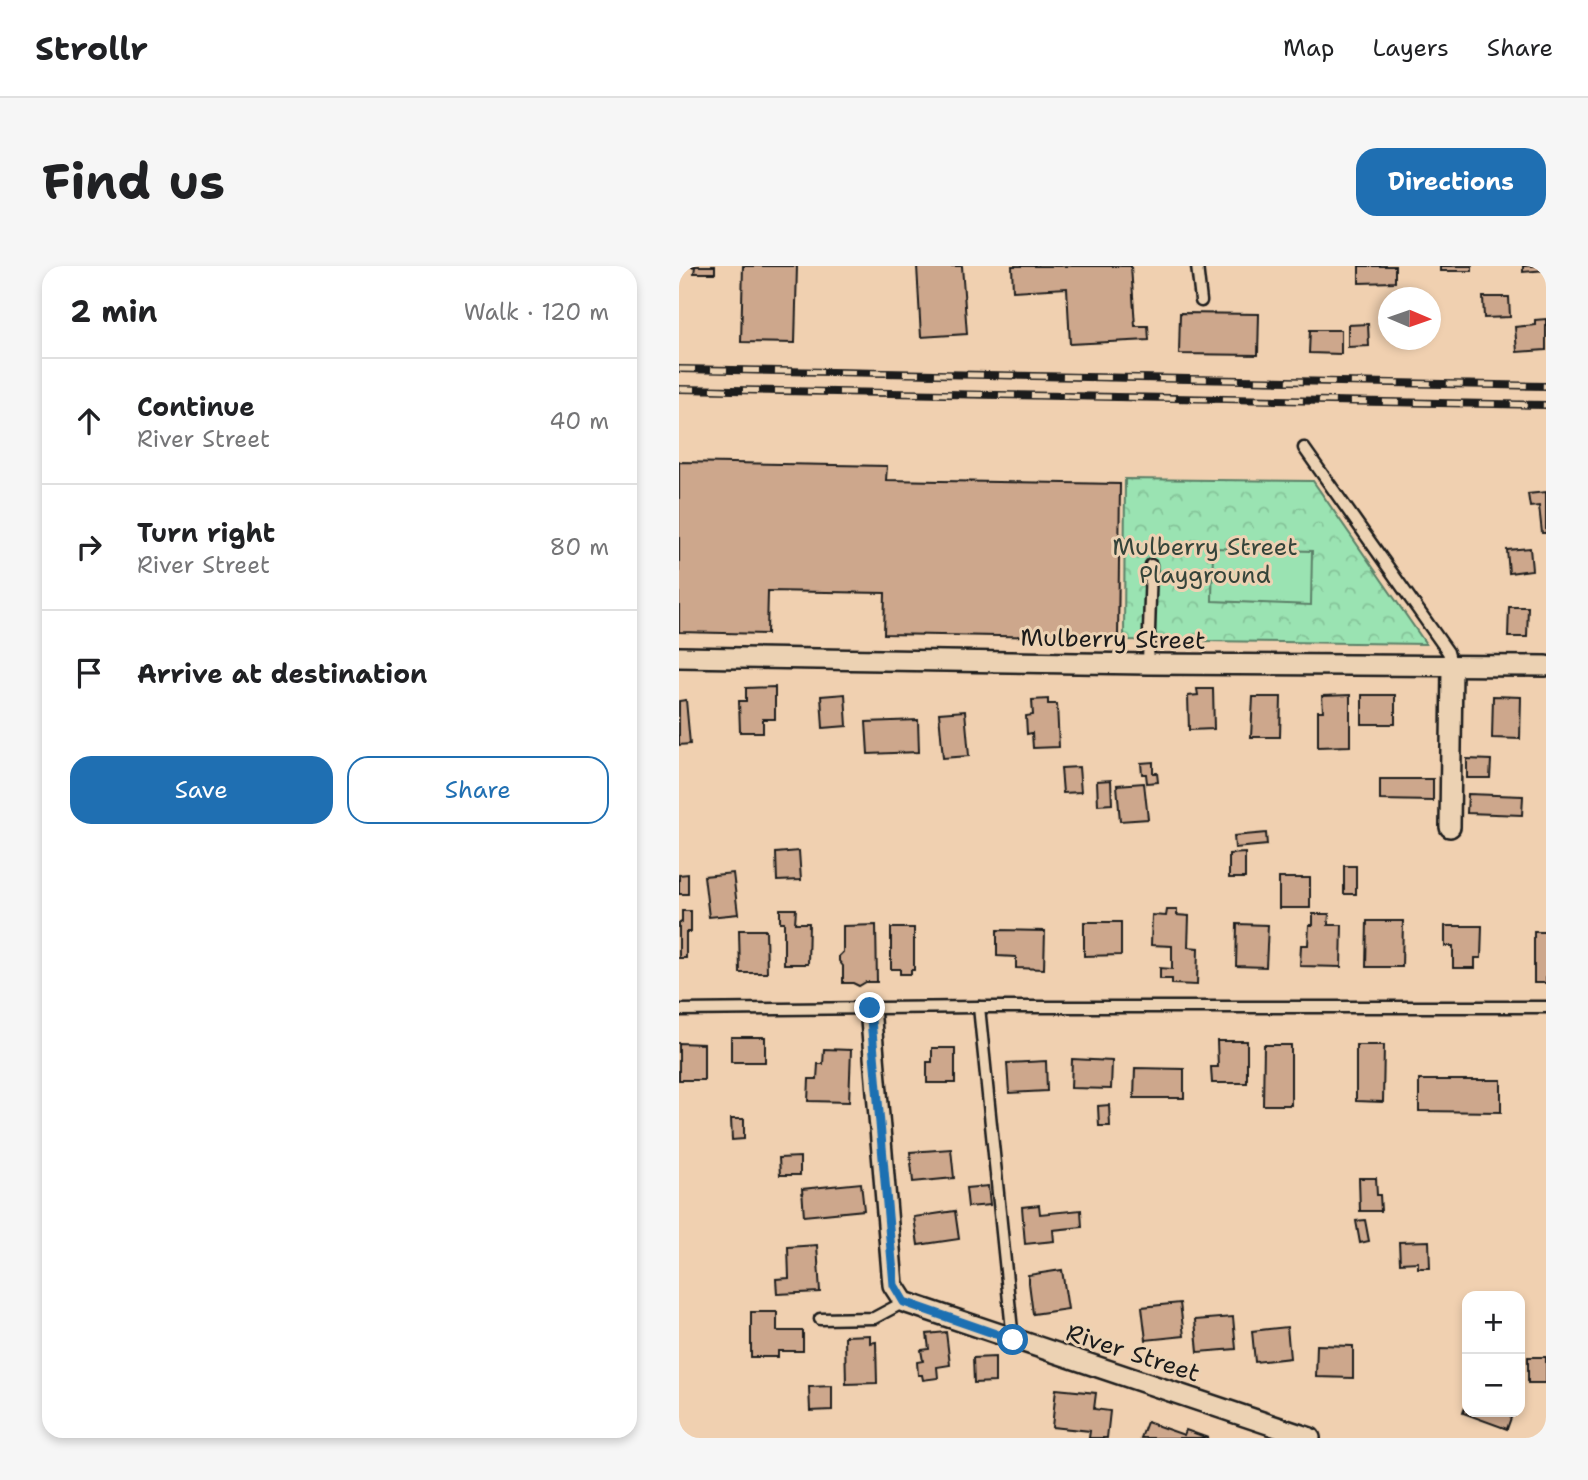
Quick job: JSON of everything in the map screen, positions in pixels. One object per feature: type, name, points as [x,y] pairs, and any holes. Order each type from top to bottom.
[{"type":"street","name":"Mulberry Street","points":[[679,657],[1149,664],[1546,666]]},
{"type":"street","points":[[1450,827],[1452,667]]},
{"type":"street","points":[[870,1008],[894,1285],[904,1302]]},
{"type":"street","name":"River Street","points":[[904,1302],[1311,1438]]},
{"type":"lane","points":[[1197,266],[1201,301]]},
{"type":"lane","points":[[1304,448],[1448,652],[1452,667]]},
{"type":"lane","points":[[1149,664],[1151,565]]},
{"type":"lane","points":[[979,1007],[1013,1340]]},
{"type":"lane","points":[[679,1010],[1546,1007]]},
{"type":"lane","points":[[820,1319],[874,1318],[904,1302]]},
{"type":"green space","name":"Mulberry Street Playground","points":[[1125,479],[1313,481],[1426,644],[1124,640]]},
{"type":"green space","points":[[1213,548],[1312,551],[1311,605],[1212,601]]},
{"type":"building","points":[[689,266],[715,266],[715,273],[694,273],[695,267]]},
{"type":"building","points":[[743,266],[797,266],[795,343],[741,342]]},
{"type":"building","points":[[917,266],[962,266],[967,334],[921,337]]},
{"type":"building","points":[[1012,266],[1131,266],[1135,326],[1148,326],[1149,340],[1070,344],[1067,288],[1013,291]]},
{"type":"building","points":[[1359,266],[1395,266],[1395,282],[1359,283]]},
{"type":"building","points":[[1440,266],[1472,266],[1472,271],[1440,271]]},
{"type":"building","points":[[1523,266],[1546,266],[1546,270],[1523,272]]},
{"type":"building","points":[[1483,297],[1509,297],[1510,317],[1484,318]]},
{"type":"building","points":[[1180,313],[1259,314],[1258,355],[1179,354]]},
{"type":"building","points":[[1546,319],[1546,350],[1517,352],[1515,327],[1535,325],[1535,320]]},
{"type":"building","points":[[1368,324],[1369,346],[1348,347],[1348,325]]},
{"type":"building","points":[[1310,330],[1341,330],[1341,354],[1309,353]]},
{"type":"building","points":[[679,462],[887,466],[886,480],[1120,484],[1118,638],[884,634],[885,593],[768,591],[767,634],[679,632]]},
{"type":"building","points":[[1546,492],[1546,533],[1542,533],[1539,506],[1530,507],[1528,494]]},
{"type":"building","points":[[1530,548],[1532,570],[1509,573],[1507,550]]},
{"type":"building","points":[[1509,607],[1528,607],[1527,637],[1508,637]]},
{"type":"building","points":[[775,687],[775,719],[763,719],[763,732],[740,732],[739,701],[746,701],[746,688]]},
{"type":"building","points":[[1197,689],[1213,689],[1214,729],[1189,730],[1188,696],[1198,695]]},
{"type":"building","points":[[845,694],[847,726],[823,728],[821,696]]},
{"type":"building","points":[[1350,695],[1350,746],[1318,747],[1318,711],[1323,711],[1322,696]]},
{"type":"building","points":[[1362,695],[1395,695],[1395,724],[1362,724]]},
{"type":"building","points":[[1493,696],[1521,697],[1520,739],[1492,738]]},
{"type":"building","points":[[1253,697],[1281,697],[1280,737],[1251,737]]},
{"type":"building","points":[[1048,699],[1048,704],[1057,704],[1059,747],[1033,748],[1032,733],[1027,734],[1026,716],[1033,715],[1032,700]]},
{"type":"building","points":[[686,700],[690,744],[679,745],[679,701]]},
{"type":"building","points":[[965,711],[969,756],[943,758],[939,713]]},
{"type":"building","points":[[918,720],[919,752],[868,754],[866,722]]},
{"type":"building","points":[[1467,759],[1491,760],[1490,778],[1467,778]]},
{"type":"building","points":[[1153,762],[1153,773],[1157,773],[1158,782],[1147,783],[1146,774],[1142,774],[1141,763]]},
{"type":"building","points":[[1079,767],[1081,792],[1063,793],[1061,768]]},
{"type":"building","points":[[1380,779],[1433,779],[1433,801],[1380,800]]},
{"type":"building","points":[[1111,780],[1112,804],[1098,805],[1097,781]]},
{"type":"building","points":[[1144,783],[1148,819],[1120,821],[1117,785]]},
{"type":"building","points":[[1468,794],[1523,796],[1522,815],[1467,813]]},
{"type":"building","points":[[1266,833],[1267,845],[1235,848],[1234,836]]},
{"type":"building","points":[[799,851],[801,880],[777,881],[776,853]]},
{"type":"building","points":[[1245,853],[1245,878],[1229,878],[1229,854]]},
{"type":"building","points":[[1344,866],[1356,866],[1356,894],[1344,894]]},
{"type":"building","points":[[733,873],[738,914],[709,917],[704,876]]},
{"type":"building","points":[[688,874],[688,894],[679,894],[679,875]]},
{"type":"building","points":[[1279,878],[1310,878],[1310,908],[1279,908]]},
{"type":"building","points":[[780,909],[796,909],[795,923],[809,923],[808,964],[784,964],[784,922],[780,922]]},
{"type":"building","points":[[1167,910],[1177,910],[1177,915],[1189,916],[1188,947],[1198,948],[1197,985],[1172,984],[1172,979],[1160,979],[1160,968],[1172,969],[1172,946],[1151,945],[1152,915],[1166,916]]},
{"type":"building","points":[[682,911],[691,911],[691,932],[686,932],[686,958],[679,958],[679,923],[682,922]]},
{"type":"building","points":[[1313,914],[1329,914],[1328,925],[1342,925],[1341,967],[1300,966],[1301,945],[1308,945],[1309,925],[1313,925]]},
{"type":"building","points":[[1367,921],[1403,921],[1402,967],[1366,967]]},
{"type":"building","points":[[1084,922],[1121,922],[1121,955],[1084,956]]},
{"type":"building","points":[[1237,924],[1268,925],[1266,967],[1236,966]]},
{"type":"building","points":[[876,925],[877,982],[866,982],[859,986],[843,983],[843,966],[839,956],[843,952],[843,926]]},
{"type":"building","points":[[1445,926],[1482,926],[1481,958],[1475,958],[1475,968],[1453,968],[1453,946],[1445,946]]},
{"type":"building","points":[[891,928],[914,928],[914,970],[911,970],[911,974],[900,974],[900,969],[891,969]]},
{"type":"building","points":[[739,930],[766,930],[767,973],[740,973]]},
{"type":"building","points":[[997,930],[1045,931],[1044,969],[1016,968],[1016,957],[997,956]]},
{"type":"building","points":[[1534,932],[1546,932],[1546,983],[1534,983]]},
{"type":"building","points":[[731,1037],[765,1037],[765,1062],[731,1062]]},
{"type":"building","points":[[1217,1041],[1247,1041],[1247,1083],[1212,1083],[1211,1067],[1218,1067]]},
{"type":"building","points":[[679,1043],[704,1044],[704,1080],[679,1080]]},
{"type":"building","points":[[1264,1045],[1291,1045],[1291,1105],[1263,1105]]},
{"type":"building","points":[[1356,1045],[1384,1045],[1383,1102],[1356,1101]]},
{"type":"building","points":[[932,1048],[955,1048],[955,1083],[927,1083],[927,1062],[932,1062]]},
{"type":"building","points":[[824,1049],[851,1050],[849,1102],[808,1101],[809,1079],[817,1079],[818,1064],[823,1064]]},
{"type":"building","points":[[1072,1059],[1112,1061],[1111,1089],[1071,1088]]},
{"type":"building","points":[[1046,1061],[1047,1091],[1009,1093],[1007,1063]]},
{"type":"building","points":[[1135,1068],[1184,1069],[1184,1098],[1134,1098]]},
{"type":"building","points":[[1419,1080],[1501,1080],[1501,1112],[1419,1111]]},
{"type":"building","points":[[1109,1105],[1110,1126],[1099,1126],[1098,1106]]},
{"type":"building","points":[[731,1119],[744,1119],[744,1139],[732,1140]]},
{"type":"building","points":[[951,1149],[954,1178],[913,1182],[910,1152]]},
{"type":"building","points":[[800,1157],[800,1175],[780,1175],[779,1158]]},
{"type":"building","points":[[1359,1178],[1376,1178],[1381,1211],[1360,1211]]},
{"type":"building","points":[[861,1183],[864,1210],[804,1216],[802,1189]]},
{"type":"building","points":[[988,1186],[990,1205],[968,1207],[966,1188]]},
{"type":"building","points":[[1039,1205],[1040,1214],[1081,1210],[1082,1227],[1053,1230],[1054,1241],[1025,1244],[1022,1207]]},
{"type":"building","points":[[955,1211],[959,1239],[918,1245],[914,1217]]},
{"type":"building","points":[[1365,1220],[1369,1241],[1360,1243],[1356,1221]]},
{"type":"building","points":[[1429,1241],[1430,1268],[1418,1268],[1418,1262],[1400,1263],[1399,1242]]},
{"type":"building","points":[[817,1245],[820,1292],[777,1294],[776,1279],[789,1278],[788,1247]]},
{"type":"building","points":[[1062,1270],[1068,1309],[1033,1314],[1028,1275]]},
{"type":"building","points":[[1180,1303],[1184,1336],[1146,1340],[1142,1307]]},
{"type":"building","points":[[751,1312],[777,1312],[777,1331],[803,1331],[803,1351],[778,1351],[778,1357],[751,1357]]},
{"type":"building","points":[[1233,1317],[1236,1349],[1198,1352],[1195,1320]]},
{"type":"building","points":[[1287,1327],[1290,1358],[1255,1362],[1252,1331]]},
{"type":"building","points":[[946,1332],[950,1365],[937,1367],[938,1378],[923,1380],[922,1375],[918,1375],[917,1362],[923,1361],[921,1350],[929,1349],[927,1334]]},
{"type":"building","points":[[870,1335],[870,1343],[876,1342],[877,1383],[846,1384],[845,1336]]},
{"type":"building","points":[[1317,1345],[1353,1346],[1353,1378],[1316,1377]]},
{"type":"building","points":[[995,1357],[995,1382],[974,1383],[973,1358]]},
{"type":"building","points":[[1528,1357],[1546,1357],[1546,1383],[1528,1383]]},
{"type":"building","points":[[832,1386],[832,1410],[810,1411],[809,1387]]},
{"type":"building","points":[[1056,1389],[1096,1393],[1094,1409],[1110,1411],[1107,1438],[1089,1438],[1090,1431],[1052,1427]]},
{"type":"building","points":[[1474,1417],[1511,1417],[1507,1429]]},
{"type":"building","points":[[1147,1422],[1184,1435],[1186,1430],[1208,1438],[1141,1438]]},
{"type":"railway","points":[[679,369],[1546,386]]},
{"type":"railway","points":[[679,389],[1546,405]]},
{"type":"route","points":[[870,1008],[894,1285],[904,1302],[1013,1340]]}]
